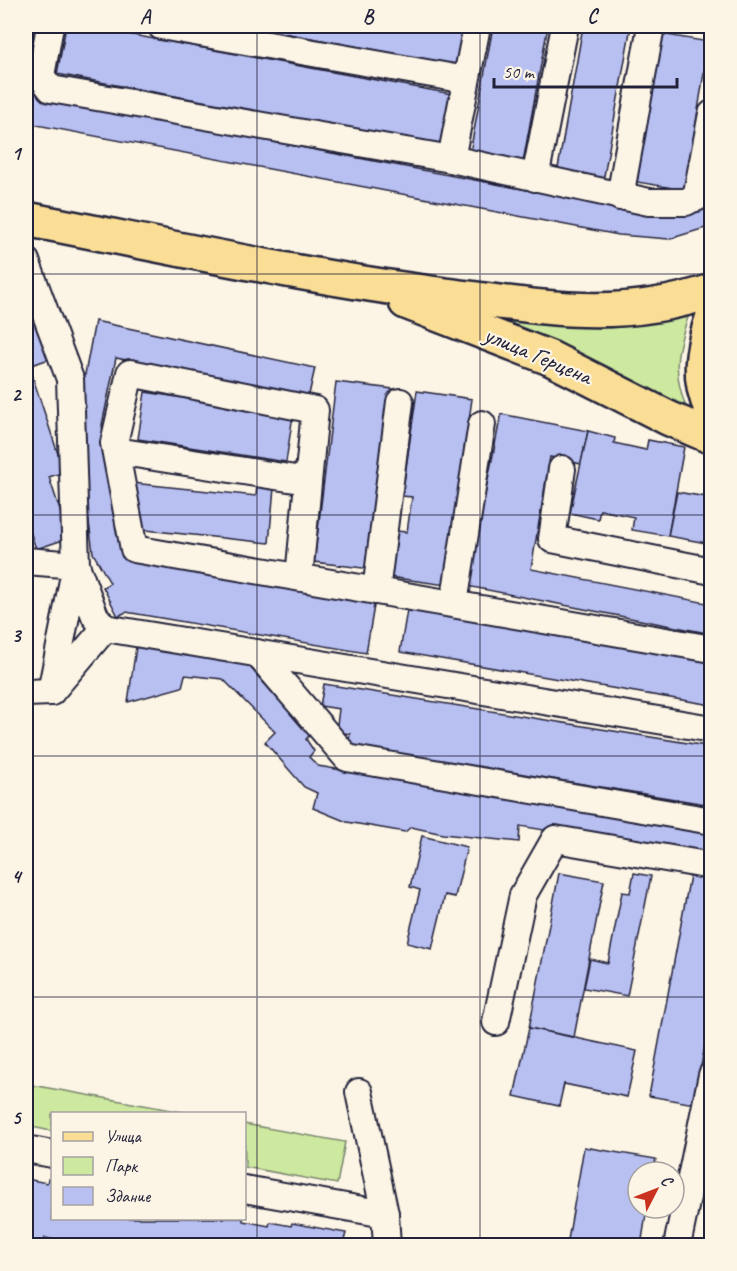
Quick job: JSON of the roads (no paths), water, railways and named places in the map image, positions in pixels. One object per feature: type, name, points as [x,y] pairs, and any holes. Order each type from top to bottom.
[{"type":"main road","name":"улица Герцена","points":[[26,219],[359,284],[560,311],[603,311],[666,304],[711,291]]},
{"type":"main road","name":"улица Герцена","points":[[359,284],[550,358],[668,418],[711,436]]},
{"type":"main road","points":[[711,320],[702,346],[701,373],[711,411]]},
{"type":"lane","points":[[50,26],[40,76],[51,89],[451,159],[620,196],[669,203],[704,193],[711,114]]},
{"type":"lane","points":[[161,26],[466,80]]},
{"type":"lane","points":[[451,159],[477,26]]},
{"type":"lane","points":[[536,178],[565,26]]},
{"type":"lane","points":[[620,196],[651,26]]},
{"type":"lane","points":[[26,261],[70,379],[76,565],[51,692]]},
{"type":"lane","points":[[299,578],[315,410],[130,373],[114,443],[134,549],[299,578],[454,604],[711,649]]},
{"type":"lane","points":[[376,591],[400,402]]},
{"type":"lane","points":[[454,604],[482,424]]},
{"type":"lane","points":[[116,451],[308,481]]},
{"type":"lane","points":[[562,469],[552,539],[711,571]]},
{"type":"lane","points":[[26,561],[76,565]]},
{"type":"lane","points":[[76,565],[95,616],[105,628],[711,729]]},
{"type":"lane","points":[[26,693],[51,692],[105,628]]},
{"type":"lane","points":[[256,653],[347,758],[711,821]]},
{"type":"lane","points":[[496,1023],[523,895],[555,839],[711,866]]},
{"type":"lane","points":[[677,1245],[711,1075]]},
{"type":"lane","points":[[359,1092],[385,1214],[387,1245]]},
{"type":"lane","points":[[26,1149],[51,1154]]},
{"type":"lane","points":[[246,1189],[385,1214]]}]
